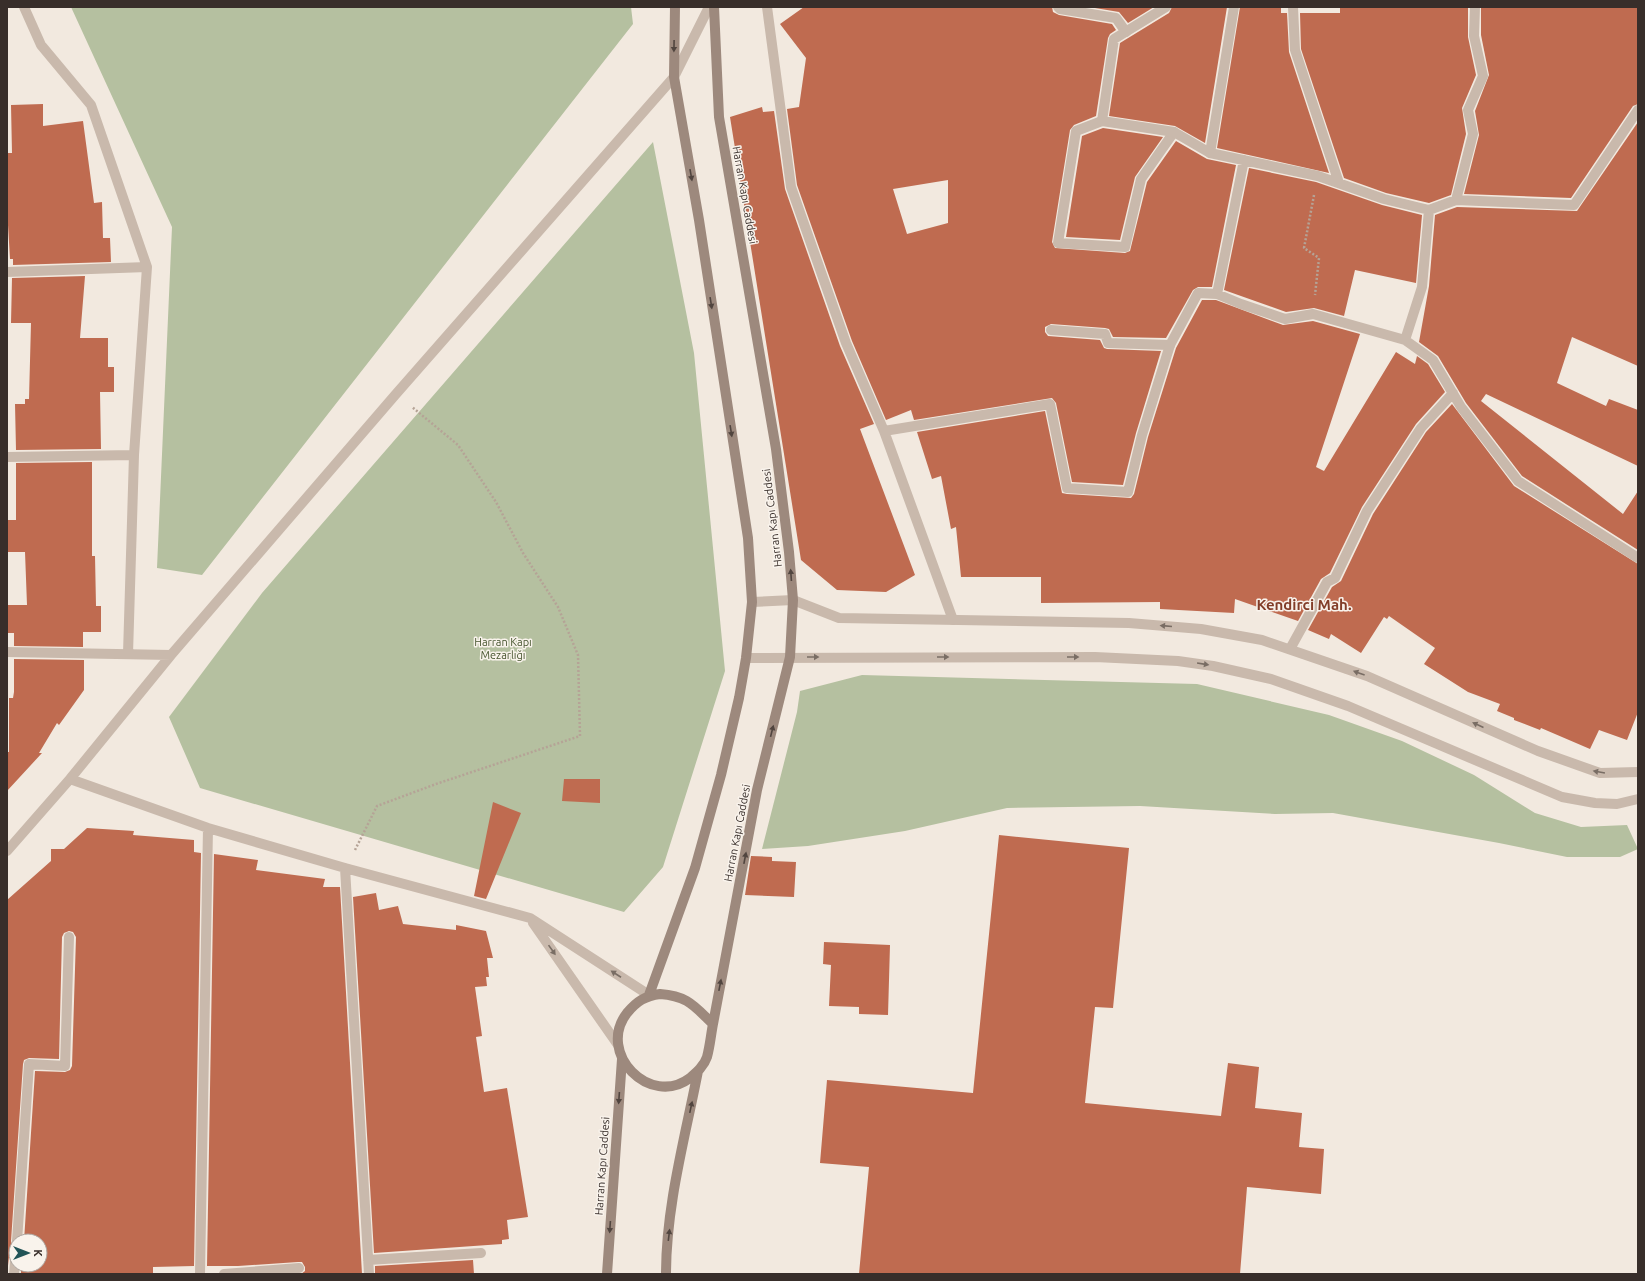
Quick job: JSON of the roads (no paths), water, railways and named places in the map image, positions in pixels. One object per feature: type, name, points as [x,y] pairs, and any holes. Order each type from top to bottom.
[{"type":"main road","points":[[649,995],[695,868],[721,775],[739,698],[746,658],[752,602],[748,538],[699,220],[674,77],[675,7]]},
{"type":"main road","name":"Harran Kapı Caddesi","points":[[713,1024],[757,790],[790,657],[793,600],[789,552],[776,449],[719,117],[714,7]]},
{"type":"main road","points":[[666,1274],[666,1254],[675,1186],[698,1071],[706,1057],[713,1024],[689,1001],[674,995],[649,995],[634,1005],[624,1017],[619,1030],[618,1045],[622,1059],[630,1071],[641,1080],[655,1085],[671,1086],[686,1081],[698,1071]]},
{"type":"main road","name":"Harran Kapı Caddesi","points":[[607,1274],[622,1059]]},
{"type":"street","points":[[24,7],[41,45],[91,105],[147,267],[134,455],[128,654]]},
{"type":"street","points":[[8,850],[70,779],[171,655],[396,394],[674,77],[709,7]]},
{"type":"street","points":[[768,7],[791,187],[846,343],[884,431],[953,620]]},
{"type":"street","points":[[1058,7],[1060,9],[1116,18],[1126,32]]},
{"type":"street","points":[[1102,121],[1114,39],[1166,7]]},
{"type":"street","points":[[1210,153],[1234,7]]},
{"type":"street","points":[[1293,7],[1295,50],[1339,183]]},
{"type":"street","points":[[1456,200],[1473,134],[1468,110],[1483,76],[1474,36],[1475,7]]},
{"type":"street","points":[[1174,132],[1141,179],[1125,247],[1058,243],[1076,131],[1102,121],[1174,132],[1210,153],[1318,176],[1384,199],[1429,210],[1456,200],[1574,205],[1636,117]]},
{"type":"street","points":[[1217,294],[1244,160]]},
{"type":"street","points":[[1405,340],[1422,287],[1429,210]]},
{"type":"street","points":[[7,272],[147,267]]},
{"type":"street","points":[[884,431],[1050,404],[1067,488],[1128,492],[1142,435],[1170,345],[1198,293],[1217,294],[1285,319],[1313,314],[1405,340],[1433,360],[1461,407],[1518,482],[1638,558]]},
{"type":"street","points":[[1050,330],[1105,334],[1108,343],[1170,345]]},
{"type":"street","points":[[1290,649],[1327,582],[1335,578],[1367,512],[1421,428],[1453,394]]},
{"type":"street","points":[[7,457],[134,455]]},
{"type":"street","points":[[752,602],[793,600],[839,618],[1129,623],[1201,629],[1262,640],[1367,676],[1538,751],[1593,771],[1600,773],[1638,772]]},
{"type":"street","points":[[7,652],[171,655]]},
{"type":"street","points":[[746,658],[1095,657],[1178,660],[1271,679],[1348,706],[1562,798],[1595,803],[1617,804],[1638,799]]},
{"type":"street","points":[[70,779],[208,828],[345,868],[530,918],[649,995]]},
{"type":"street","points":[[200,1274],[208,828]]},
{"type":"street","points":[[345,868],[369,1274]]},
{"type":"street","points":[[530,918],[618,1045]]},
{"type":"street","points":[[18,1233],[29,1064],[65,1066],[69,937]]},
{"type":"street","points":[[368,1260],[481,1253]]},
{"type":"street","points":[[224,1274],[299,1268]]},
{"type":"district","name":"Kendirci Mah.","points":[[1304,604]]},
{"type":"park label","name":"Harran Kapı Mezarlığı","points":[[503,648]]}]
